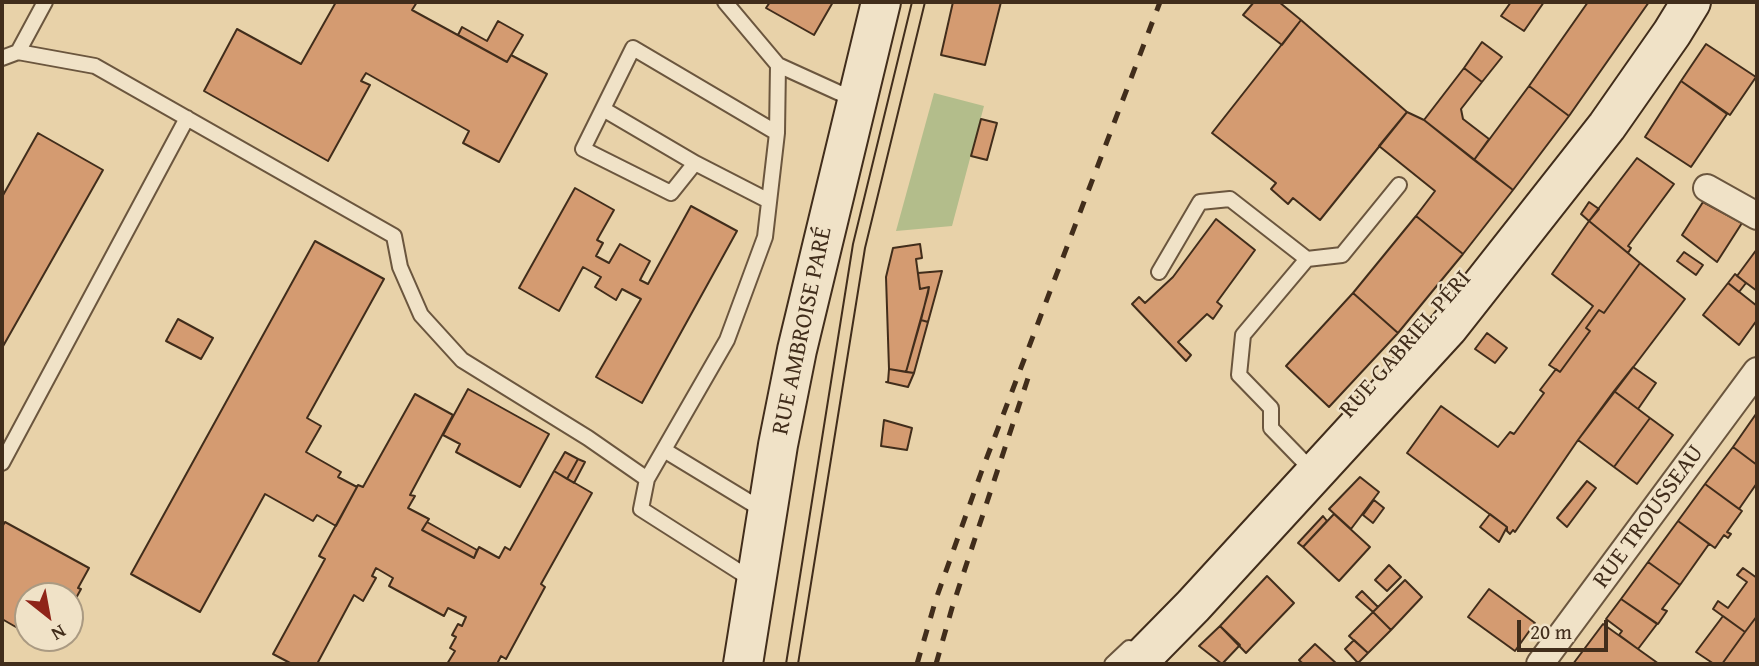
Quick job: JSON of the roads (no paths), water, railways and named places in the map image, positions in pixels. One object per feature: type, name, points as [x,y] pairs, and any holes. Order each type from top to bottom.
[{"type":"main road","name":"RUE AMBROISE PARÉ","points":[[743,664],[797,350],[881,2]]},
{"type":"main road","name":"RUE GABRIEL PÉRI","points":[[1137,652],[1193,606],[1448,328],[1607,126],[1691,2]]},
{"type":"street","points":[[1707,188],[1757,216]]},
{"type":"street","name":"RUE TROUSSEAU","points":[[1540,664],[1757,370]]},
{"type":"lane","points":[[18,52],[45,2]]},
{"type":"lane","points":[[725,2],[778,65],[857,100]]},
{"type":"lane","points":[[695,163],[671,193],[583,149],[633,48],[777,133]]},
{"type":"lane","points":[[2,58],[18,52],[95,66],[394,236],[400,267],[421,315],[462,360],[647,479]]},
{"type":"lane","points":[[757,582],[641,509],[647,479],[727,340],[765,237],[777,133],[778,65]]},
{"type":"lane","points":[[603,109],[695,163],[769,201]]},
{"type":"lane","points":[[2,463],[187,118]]},
{"type":"lane","points":[[1303,460],[1271,428],[1271,408],[1239,375],[1243,335],[1307,259],[1342,255],[1399,185]]},
{"type":"lane","points":[[1158,272],[1200,202],[1230,199],[1307,259]]},
{"type":"lane","points":[[664,450],[767,513]]},
{"type":"lane","name":"RUE GABRIEL PÉRI","points":[[1112,664],[1137,652]]},
{"type":"tram line","points":[[786,664],[853,244],[912,2]]},
{"type":"tram line","points":[[798,664],[865,248],[925,2]]},
{"type":"railway","points":[[917,664],[936,599],[981,473],[1160,2]]},
{"type":"railway","points":[[936,664],[1030,372]]}]
